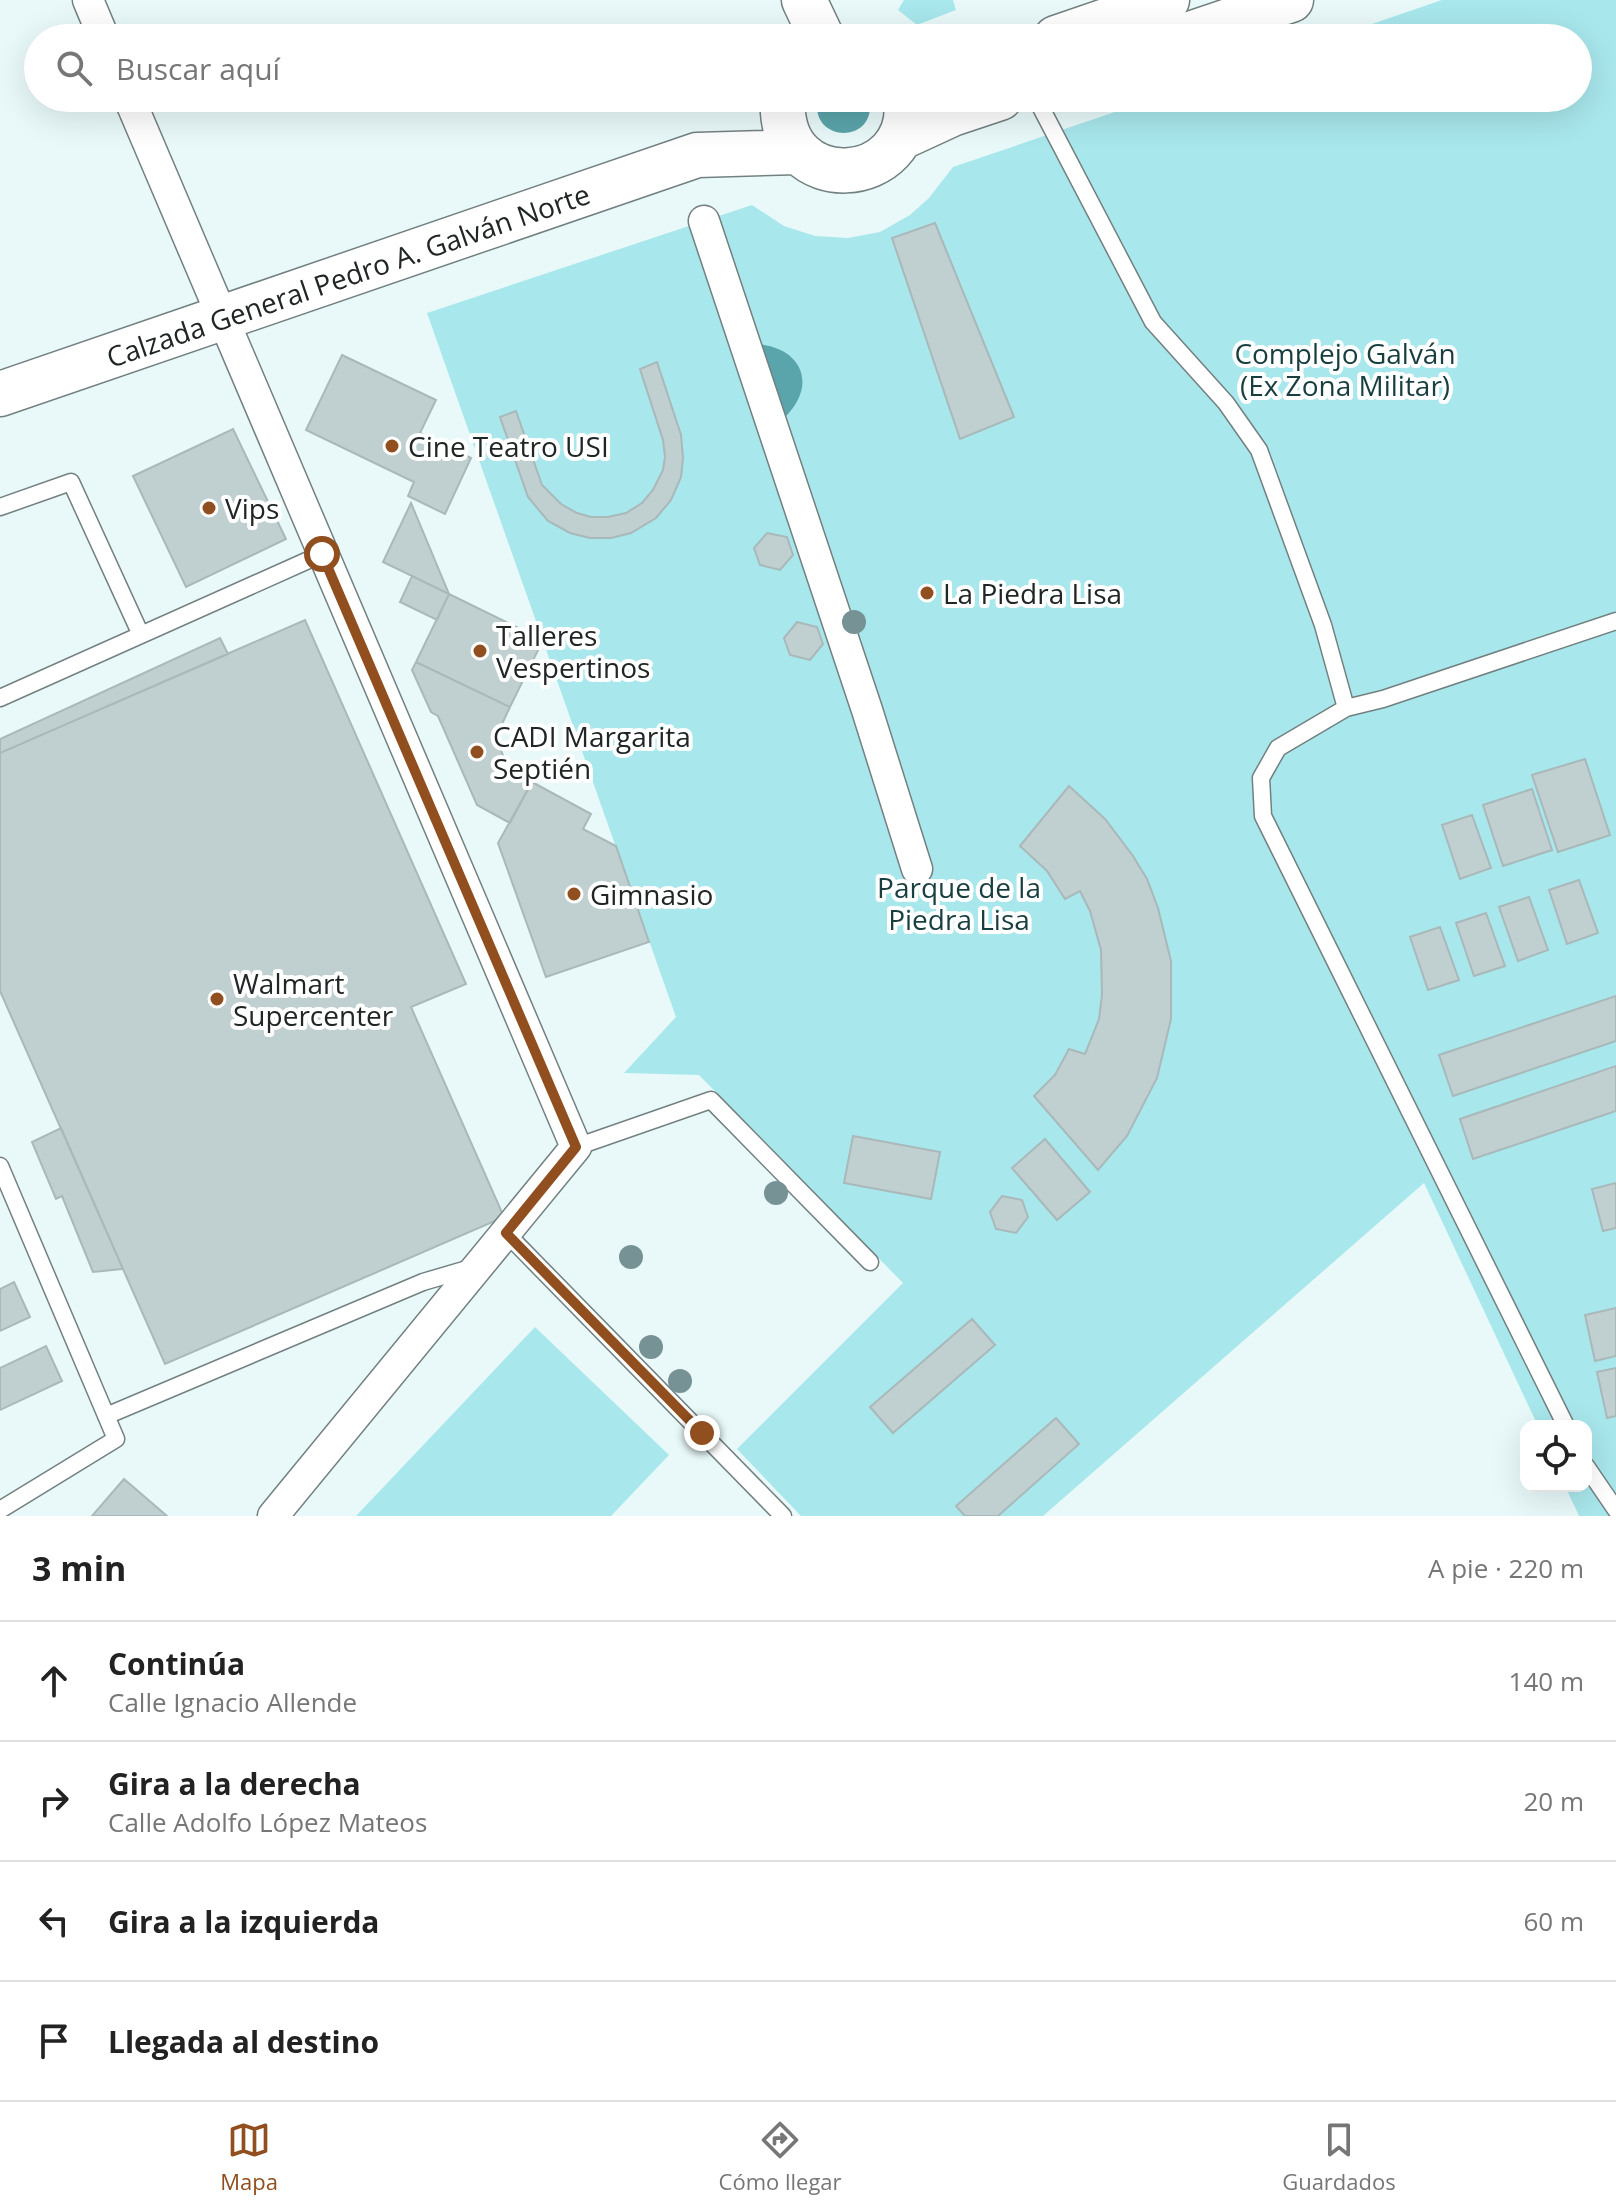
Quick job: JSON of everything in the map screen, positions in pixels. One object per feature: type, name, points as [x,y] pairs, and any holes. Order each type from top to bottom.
[{"type":"main road","points":[[804,0],[815,24]]},
{"type":"main road","points":[[1097,24],[1167,0]]},
{"type":"main road","points":[[1220,24],[1291,0]]},
{"type":"main road","name":"Calzada General Pedro A. Galván Norte","points":[[0,394],[697,155],[762,112]]},
{"type":"main road","name":"Calzada General Pedro A. Galván Norte","points":[[782,112],[797,152],[813,163],[832,170],[852,171],[871,165],[888,154],[903,118],[958,112]]},
{"type":"main road","name":"Calzada General Pedro A. Galván Norte","points":[[697,155],[797,152]]},
{"type":"street","points":[[88,0],[98,24]]},
{"type":"street","points":[[135,112],[576,1147],[273,1516]]},
{"type":"street","points":[[704,221],[917,869]]},
{"type":"lane","points":[[1043,112],[1153,322],[1226,403],[1259,450],[1323,625],[1346,708]]},
{"type":"lane","points":[[0,507],[71,482],[141,635]]},
{"type":"lane","points":[[0,698],[322,554]]},
{"type":"lane","points":[[1563,1420],[1263,816],[1261,778],[1278,748],[1346,708],[1383,699],[1616,621]]},
{"type":"lane","points":[[576,1147],[711,1100],[870,1262]]},
{"type":"lane","points":[[0,1166],[116,1439],[0,1510]]},
{"type":"lane","points":[[506,1233],[783,1516]]},
{"type":"lane","points":[[106,1416],[423,1282],[479,1265]]},
{"type":"lane","points":[[1592,1475],[1616,1510]]},
{"type":"green space","points":[[904,0],[953,0],[956,10],[916,24],[898,10]]},
{"type":"green space","points":[[1442,0],[1616,0],[1616,1516],[1579,1516],[1568,1492],[1592,1492],[1592,1420],[1535,1420],[1424,1183],[1043,1516],[801,1516],[737,1449],[903,1283],[699,1075],[624,1073],[676,1017],[427,313],[752,205],[784,226],[815,236],[848,238],[880,232],[910,215],[929,198],[953,167],[1115,112],[1592,112],[1592,24],[1372,24]]},
{"type":"green space","points":[[535,1327],[669,1455],[611,1516],[356,1516]]},
{"type":"shaded area","points":[[869,112],[864,124],[855,131],[844,133],[832,131],[823,124],[818,113]]},
{"type":"shaded area","points":[[758,344],[787,353],[801,372],[800,395],[783,419]]},
{"type":"building","points":[[935,223],[1014,417],[960,439],[892,238]]},
{"type":"building","name":"Cine Teatro USI","points":[[342,355],[436,400],[420,433],[471,458],[445,514],[408,496],[414,482],[306,430]]},
{"type":"building","points":[[657,362],[681,435],[681,477],[671,500],[656,518],[631,533],[611,538],[590,538],[570,533],[548,521],[528,497],[500,417],[516,411],[542,485],[561,504],[591,517],[626,513],[642,503],[663,470],[663,440],[640,369]]},
{"type":"building","name":"Vips","points":[[233,429],[286,539],[186,587],[133,476]]},
{"type":"building","points":[[411,503],[449,594],[383,562]]},
{"type":"building","points":[[767,533],[787,537],[793,555],[780,570],[760,565],[754,548]]},
{"type":"building","points":[[412,576],[449,594],[437,620],[400,602]]},
{"type":"building","name":"Talleres Vespertinos","points":[[449,594],[543,640],[510,707],[416,662]]},
{"type":"building","name":"Walmart Supercenter","points":[[305,620],[466,984],[411,1007],[504,1217],[165,1364],[0,991],[0,753]]},
{"type":"building","points":[[797,622],[817,627],[823,644],[810,660],[790,655],[784,638]]},
{"type":"building","points":[[220,638],[228,654],[0,753],[0,739]]},
{"type":"building","name":"CADI Margarita Septién","points":[[416,662],[510,707],[496,737],[507,766],[532,782],[510,823],[477,805],[438,716],[431,712],[412,670]]},
{"type":"building","points":[[1585,759],[1610,835],[1558,852],[1532,775]]},
{"type":"building","name":"Gimnasio","points":[[532,782],[591,814],[583,829],[616,846],[649,942],[546,977],[498,843]]},
{"type":"building","points":[[1069,786],[1105,819],[1147,879],[1158,908],[1171,961],[1171,1019],[1157,1078],[1127,1136],[1098,1170],[1034,1096],[1055,1075],[1069,1049],[1085,1054],[1099,1019],[1102,995],[1101,950],[1090,911],[1080,891],[1065,899],[1047,871],[1020,846]]},
{"type":"building","points":[[1532,789],[1552,850],[1503,866],[1483,805]]},
{"type":"building","points":[[1472,815],[1491,868],[1460,879],[1442,825]]},
{"type":"building","points":[[1579,880],[1598,933],[1567,944],[1549,890]]},
{"type":"building","points":[[1529,897],[1548,950],[1518,961],[1499,907]]},
{"type":"building","points":[[1486,913],[1505,966],[1474,976],[1456,923]]},
{"type":"building","points":[[1440,927],[1459,980],[1428,990],[1410,937]]},
{"type":"building","points":[[1616,996],[1616,1041],[1453,1096],[1439,1055]]},
{"type":"building","points":[[1616,1066],[1616,1111],[1473,1159],[1460,1119]]},
{"type":"building","points":[[61,1128],[123,1269],[93,1272],[62,1196],[56,1199],[32,1142]]},
{"type":"building","points":[[853,1136],[940,1152],[931,1199],[844,1183]]},
{"type":"building","points":[[1045,1139],[1090,1192],[1057,1220],[1012,1168]]},
{"type":"building","points":[[1616,1183],[1616,1228],[1603,1231],[1592,1189]]},
{"type":"building","points":[[1002,1196],[1022,1200],[1028,1217],[1016,1233],[996,1229],[990,1212]]},
{"type":"building","points":[[14,1282],[30,1317],[0,1331],[0,1289]]},
{"type":"building","points":[[1616,1308],[1616,1356],[1595,1361],[1585,1315]]},
{"type":"building","points":[[972,1319],[995,1345],[893,1433],[870,1407]]},
{"type":"building","points":[[46,1346],[62,1381],[0,1410],[0,1368]]},
{"type":"building","points":[[1616,1368],[1616,1416],[1607,1418],[1597,1372]]},
{"type":"building","points":[[1056,1418],[1079,1444],[998,1516],[965,1516],[956,1506]]},
{"type":"building","points":[[124,1479],[167,1516],[92,1516]]},
{"type":"place","name":"Cine Teatro USI","points":[[392,446]]},
{"type":"place","name":"Vips","points":[[209,508]]},
{"type":"place","name":"La Piedra Lisa","points":[[927,593]]},
{"type":"place","name":"Talleres Vespertinos","points":[[480,651]]},
{"type":"place","name":"CADI Margarita Septién","points":[[477,752]]},
{"type":"place","name":"Gimnasio","points":[[574,894]]},
{"type":"place","name":"Walmart Supercenter","points":[[217,999]]},
{"type":"route","points":[[322,554],[576,1147],[506,1233],[702,1433]]},
{"type":"park label","name":"Complejo Galván (Ex Zona Militar)","points":[[1345,369]]},
{"type":"park label","name":"Parque de la Piedra Lisa","points":[[959,903]]}]
